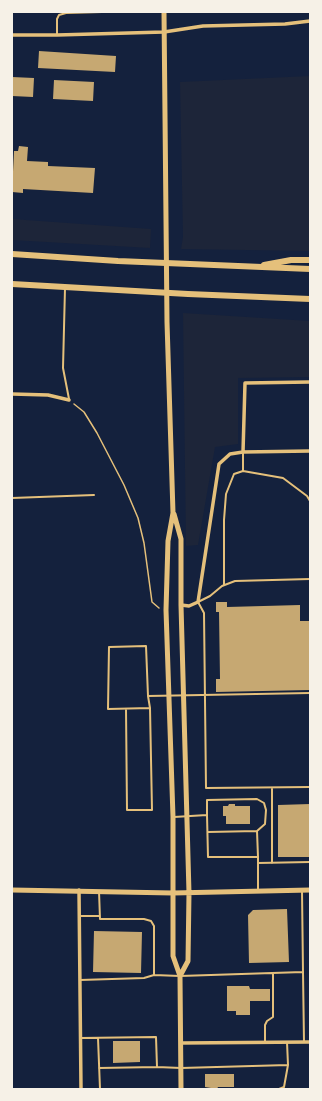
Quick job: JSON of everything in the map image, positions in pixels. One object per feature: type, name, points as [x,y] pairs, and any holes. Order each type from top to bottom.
[{"type":"highway","points":[[12,254],[118,261],[310,269]]},
{"type":"highway","points":[[250,267],[291,260],[310,260]]},
{"type":"highway","points":[[12,284],[310,299]]},
{"type":"main road","points":[[164,12],[167,322],[173,513],[168,541],[166,610],[173,817],[173,956],[180,976],[181,1089]]},
{"type":"main road","points":[[173,513],[181,539],[181,606],[188,817],[188,961],[180,976]]},
{"type":"main road","points":[[12,890],[79,890],[173,893],[310,890]]},
{"type":"street","points":[[12,35],[164,32],[203,26],[285,24],[310,21]]},
{"type":"street","points":[[243,452],[245,383],[310,382]]},
{"type":"street","points":[[12,394],[48,395],[69,400]]},
{"type":"street","points":[[181,606],[189,606],[198,602],[218,464],[230,454],[243,452],[310,451]]},
{"type":"street","points":[[79,890],[81,1089]]},
{"type":"street","points":[[181,1043],[310,1042]]},
{"type":"lane","points":[[57,35],[57,20],[59,14],[102,12]]},
{"type":"lane","points":[[65,287],[63,368],[69,400]]},
{"type":"lane","points":[[243,452],[243,471]]},
{"type":"lane","points":[[224,585],[224,520],[226,494],[234,474],[243,471],[283,478],[307,496],[310,501]]},
{"type":"lane","points":[[12,498],[94,495]]},
{"type":"lane","points":[[310,579],[235,581],[224,585],[210,596],[198,602],[204,613],[206,788],[310,787]]},
{"type":"lane","points":[[126,709],[127,810],[152,810],[150,708],[148,696],[146,646],[109,647],[108,709],[150,708]]},
{"type":"lane","points":[[148,696],[310,693]]},
{"type":"lane","points":[[272,788],[272,863]]},
{"type":"lane","points":[[208,832],[257,831],[265,824],[266,818],[264,804],[257,800],[207,800],[207,815],[208,857],[258,857]]},
{"type":"lane","points":[[173,817],[207,815]]},
{"type":"lane","points":[[257,831],[258,890]]},
{"type":"lane","points":[[258,863],[310,862]]},
{"type":"lane","points":[[302,890],[304,1042]]},
{"type":"lane","points":[[99,891],[100,919],[144,919],[151,921],[154,926],[154,975]]},
{"type":"lane","points":[[79,916],[100,916]]},
{"type":"lane","points":[[80,980],[144,978],[154,975],[180,976],[303,972]]},
{"type":"lane","points":[[265,1042],[265,1025],[267,1021],[273,1017],[273,973]]},
{"type":"lane","points":[[80,1038],[156,1037],[157,1067]]},
{"type":"lane","points":[[98,1038],[100,1089]]},
{"type":"lane","points":[[279,1089],[284,1087],[288,1065],[287,1042]]},
{"type":"lane","points":[[99,1068],[181,1068],[288,1065]]},
{"type":"path","points":[[69,400],[84,412],[97,433],[124,485],[138,518],[144,543],[152,602],[160,609],[166,610]]},
{"type":"shaded area","points":[[310,76],[310,251],[181,249],[183,237],[180,82]]},
{"type":"shaded area","points":[[12,219],[151,229],[150,248],[12,240]]},
{"type":"shaded area","points":[[183,313],[310,321],[310,377],[238,378],[238,444],[215,447],[198,545],[186,546]]},
{"type":"building","points":[[39,51],[116,56],[115,72],[38,68]]},
{"type":"building","points":[[12,77],[34,78],[33,97],[12,96]]},
{"type":"building","points":[[54,80],[94,82],[93,101],[53,99]]},
{"type":"building","points":[[19,146],[28,147],[27,161],[48,162],[48,166],[95,168],[93,193],[23,189],[23,193],[12,192],[14,151],[18,151]]},
{"type":"building","points":[[216,602],[227,602],[227,607],[300,605],[300,621],[310,621],[310,690],[216,692],[216,679],[220,679],[219,612],[216,612]]},
{"type":"building","points":[[229,804],[235,804],[235,806],[250,806],[250,824],[226,824],[226,816],[223,816],[223,806],[228,806]]},
{"type":"building","points":[[310,804],[310,857],[278,857],[278,805]]},
{"type":"building","points":[[287,909],[289,962],[249,963],[248,915],[253,910]]},
{"type":"building","points":[[94,931],[142,932],[141,973],[93,972]]},
{"type":"building","points":[[227,986],[249,986],[250,989],[270,989],[270,1001],[250,1001],[250,1015],[236,1015],[236,1011],[227,1011]]},
{"type":"building","points":[[113,1041],[140,1041],[140,1062],[113,1063]]},
{"type":"building","points":[[205,1074],[234,1074],[234,1087],[218,1087],[217,1089],[205,1087]]}]
